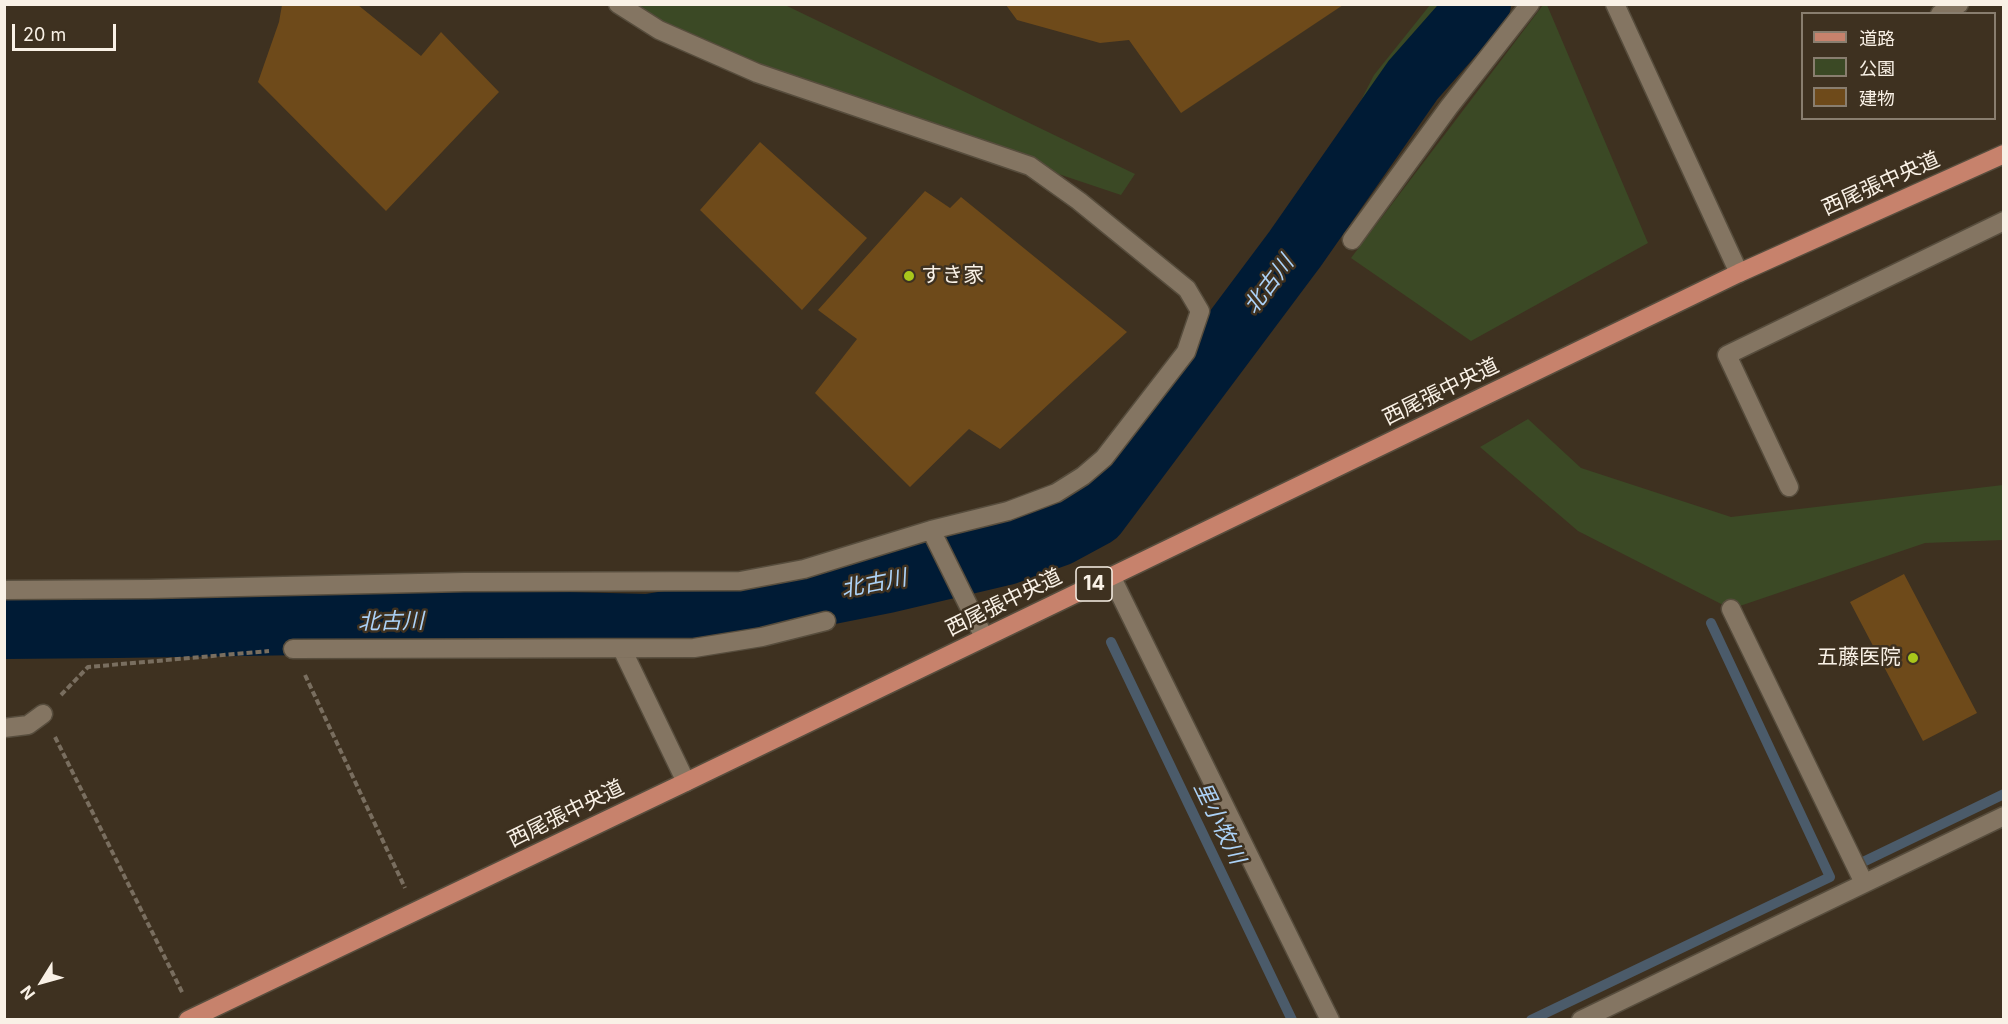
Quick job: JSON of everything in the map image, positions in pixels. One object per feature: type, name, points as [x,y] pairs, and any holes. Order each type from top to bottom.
[{"type":"main road","name":"西尾張中央道","points":[[191,1018],[686,782],[1739,273],[2004,154]]},
{"type":"street","points":[[4,590],[464,582],[740,581],[804,569],[934,538],[1056,493],[1083,476],[1104,458],[1186,352],[1200,311],[1187,289],[1078,201],[1030,166],[758,73],[659,30],[618,4]]},
{"type":"street","points":[[1352,240],[1449,107],[1530,4]]},
{"type":"street","points":[[1616,4],[1739,273]]},
{"type":"street","points":[[1944,12],[1959,4]]},
{"type":"street","points":[[1789,487],[1727,355],[2004,221]]},
{"type":"street","points":[[934,538],[984,637]]},
{"type":"street","points":[[1111,576],[1330,1020]]},
{"type":"street","points":[[1731,609],[1864,884]]},
{"type":"street","points":[[293,649],[694,648],[762,637],[825,621]]},
{"type":"street","points":[[622,649],[686,782]]},
{"type":"street","points":[[4,728],[28,725],[43,714]]},
{"type":"street","points":[[1581,1020],[2004,816]]},
{"type":"path","points":[[191,1018],[43,714],[88,667],[293,649],[416,911]]},
{"type":"green space","points":[[625,5],[785,5],[1135,174],[1121,195],[757,73]]},
{"type":"green space","points":[[1430,5],[1455,5],[1388,89],[1342,159],[1323,182],[1310,176],[1356,110],[1374,75]]},
{"type":"green space","points":[[1543,5],[1547,5],[1648,243],[1471,341],[1351,258]]},
{"type":"green space","points":[[1528,419],[1581,468],[1731,517],[2003,485],[2003,540],[1925,543],[1731,609],[1578,531],[1480,447]]},
{"type":"building","points":[[282,5],[358,5],[421,56],[441,32],[499,92],[386,211],[258,82],[279,22]]},
{"type":"building","points":[[1006,5],[1343,5],[1181,113],[1129,40],[1100,43],[1017,20]]},
{"type":"building","points":[[760,142],[867,238],[802,310],[700,210]]},
{"type":"building","points":[[925,191],[950,208],[961,197],[1127,332],[1000,449],[969,429],[910,487],[815,393],[857,339],[818,310]]},
{"type":"building","name":"五藤医院","points":[[1904,574],[1977,713],[1923,741],[1850,602]]},
{"type":"waterway","name":"北古川","points":[[4,628],[491,621],[647,625],[761,607],[887,582],[1006,554],[1059,535],[1096,515],[1295,249],[1413,80],[1480,4]]},
{"type":"waterway","points":[[1531,1020],[1830,877],[1711,623]]},
{"type":"waterway","name":"里小牧川","points":[[1111,642],[1292,1020]]},
{"type":"waterway","points":[[1863,862],[2004,794]]},
{"type":"place","name":"すき家","points":[[909,276]]},
{"type":"place","name":"五藤医院","points":[[1913,658]]}]
